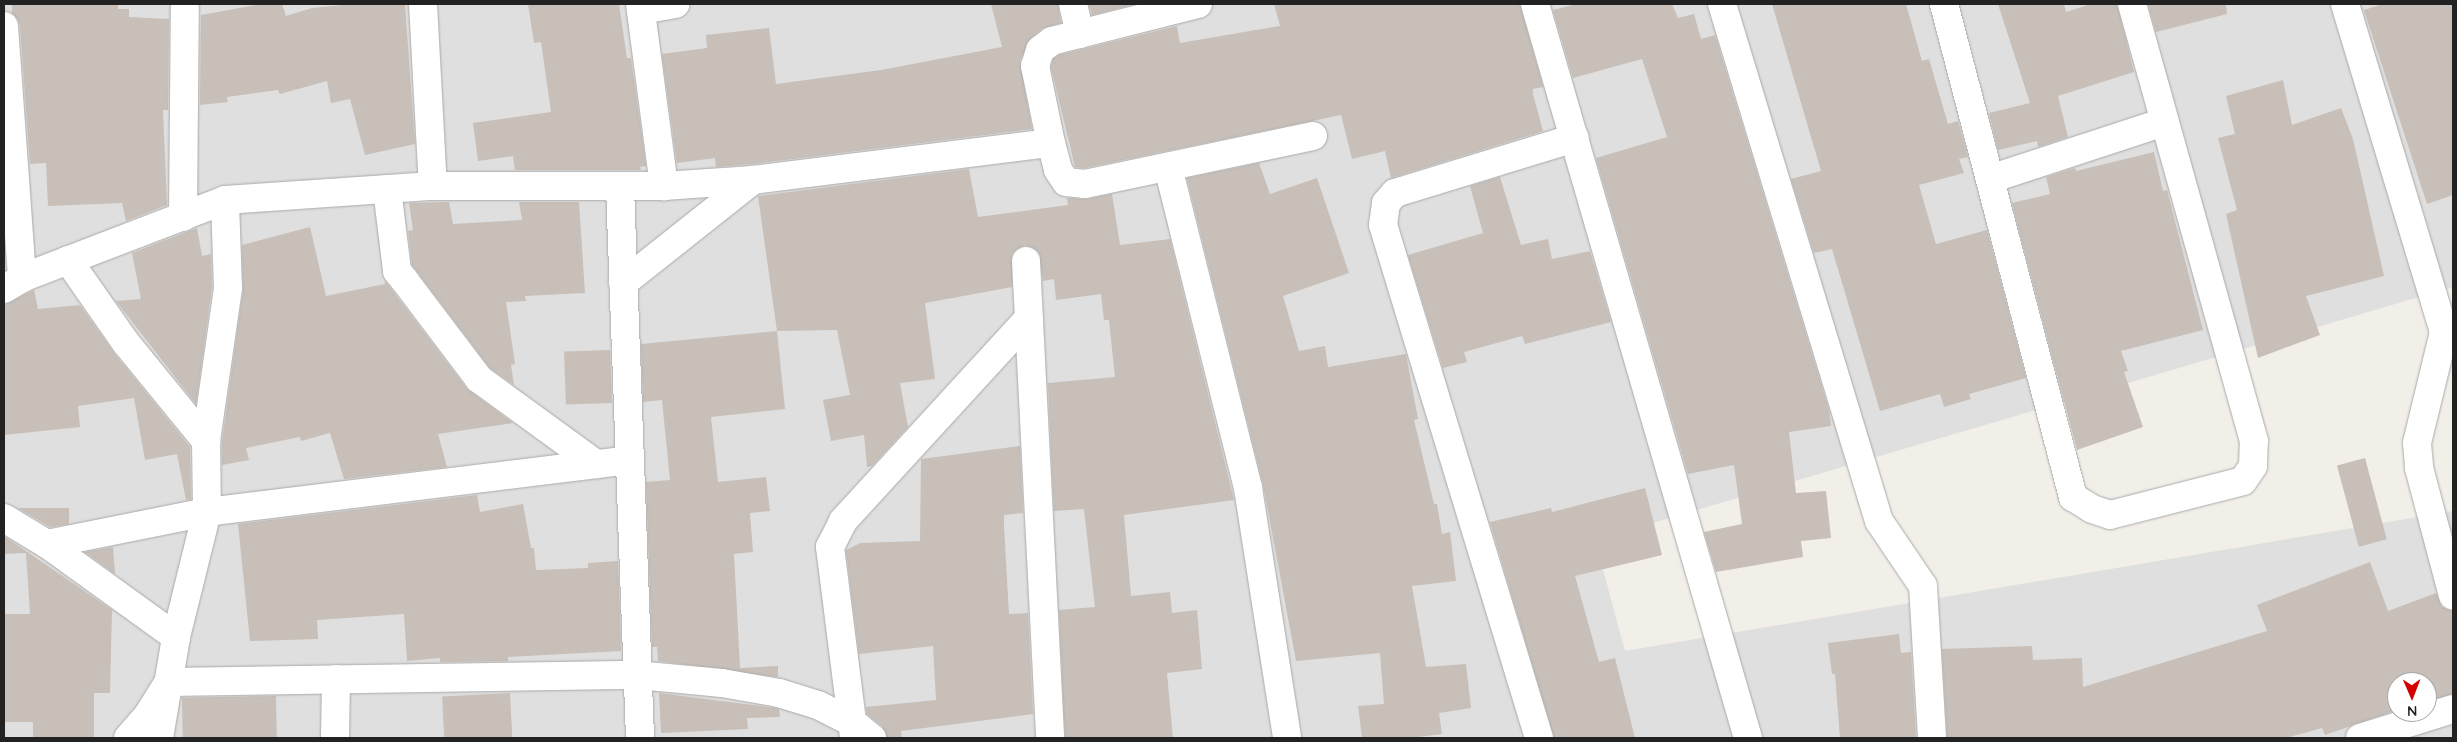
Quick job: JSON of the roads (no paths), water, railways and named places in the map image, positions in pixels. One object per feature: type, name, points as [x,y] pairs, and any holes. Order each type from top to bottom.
[{"type":"street","points":[[183,217],[185,4]]},
{"type":"street","points":[[423,4],[433,186]]},
{"type":"street","points":[[664,186],[641,7],[675,4]]},
{"type":"street","points":[[1073,4],[1080,34]]},
{"type":"street","points":[[1198,4],[1052,41],[1040,50],[1035,66],[1058,170],[1066,182],[1085,184],[1313,136]]},
{"type":"street","points":[[1535,4],[1748,738]]},
{"type":"street","points":[[1722,4],[1879,521],[1923,586],[1932,738]]},
{"type":"street","points":[[1944,4],[2073,497],[2092,509],[2110,515],[2243,481],[2253,466],[2254,442],[2132,4]]},
{"type":"street","points":[[2345,4],[2444,332],[2418,443],[2419,468],[2453,596]]},
{"type":"street","points":[[4,26],[13,284],[68,260],[225,200],[433,186],[664,186],[753,180],[1051,143]]},
{"type":"street","points":[[1990,180],[2164,122]]},
{"type":"street","points":[[1539,738],[1383,225],[1386,203],[1395,193],[1575,138]]},
{"type":"street","points":[[1168,167],[1248,488],[1287,738]]},
{"type":"street","points":[[623,284],[753,180]]},
{"type":"street","points":[[620,186],[628,460],[640,738]]},
{"type":"street","points":[[387,189],[397,271],[405,282],[479,379],[596,464]]},
{"type":"street","points":[[159,738],[176,637],[207,512],[206,441],[228,288],[225,200]]},
{"type":"street","points":[[68,260],[126,343],[206,441]]},
{"type":"street","points":[[1026,261],[1050,738]]},
{"type":"street","points":[[860,733],[830,546],[842,521],[1029,318]]},
{"type":"street","points":[[47,544],[207,512],[628,460]]},
{"type":"street","points":[[4,518],[47,544],[176,637]]},
{"type":"street","points":[[169,682],[637,675],[722,683],[779,693],[818,705],[860,733]]},
{"type":"street","points":[[335,738],[336,680]]},
{"type":"street","points":[[128,738],[148,715],[169,682]]},
{"type":"street","points":[[2360,738],[2453,709]]}]
